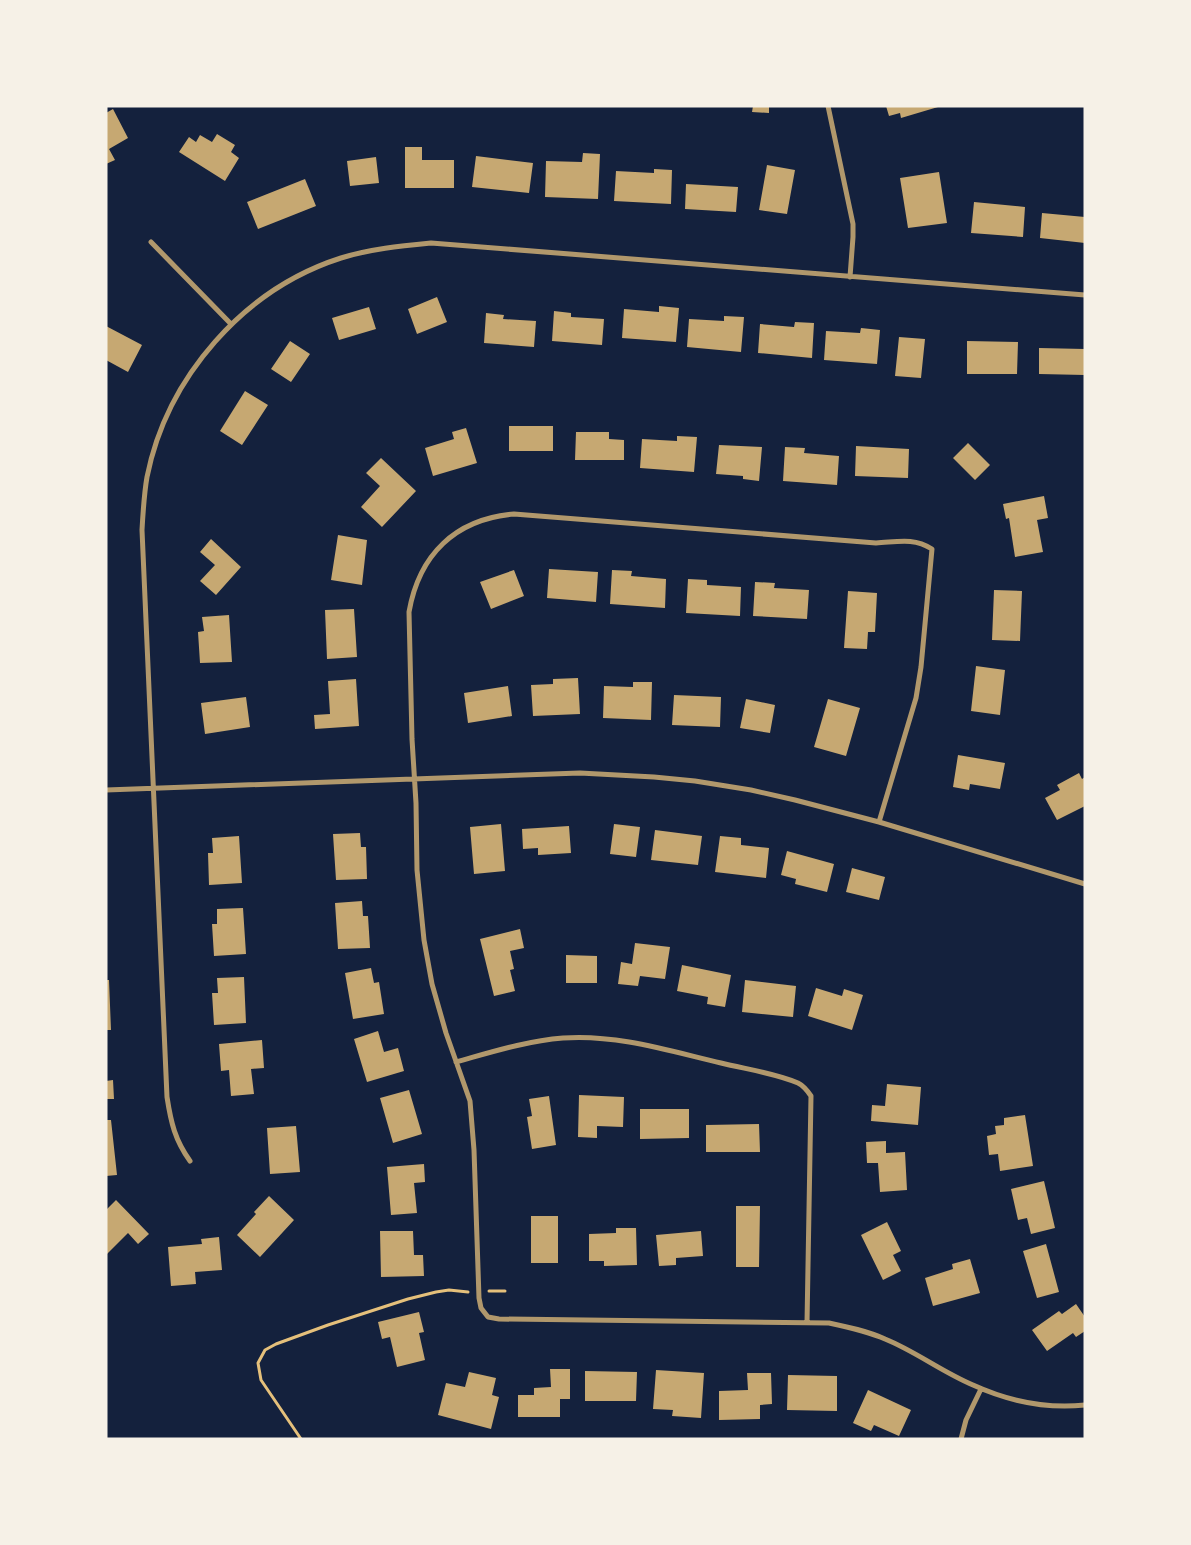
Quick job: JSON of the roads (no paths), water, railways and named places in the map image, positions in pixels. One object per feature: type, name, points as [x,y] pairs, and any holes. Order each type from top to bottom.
[{"type":"street","points":[[828,106],[853,224],[854,237],[850,277]]},
{"type":"street","points":[[151,242],[231,324]]},
{"type":"street","points":[[190,1161],[174,1133],[167,1097],[142,530],[148,475],[162,429],[181,389],[212,345],[231,324],[270,293],[316,268],[339,259],[374,250],[393,246],[431,243],[1085,296]]},
{"type":"street","points":[[878,822],[916,698],[921,667],[932,549],[922,542],[876,543],[514,514],[500,515],[477,521],[445,542],[437,550],[422,569],[412,594],[409,612],[418,870],[424,940],[432,984],[470,1101],[481,1308],[488,1317],[499,1319],[829,1323],[885,1339],[981,1389],[1002,1396],[1031,1404],[1056,1406],[1085,1405]]},
{"type":"street","points":[[106,790],[580,773],[654,777],[750,790],[795,800],[878,822],[1085,884]]},
{"type":"street","points":[[456,1062],[529,1042],[564,1038],[592,1038],[630,1042],[765,1073],[798,1083],[806,1088],[811,1096],[807,1322]]},
{"type":"street","points":[[961,1439],[966,1420],[981,1389]]}]
